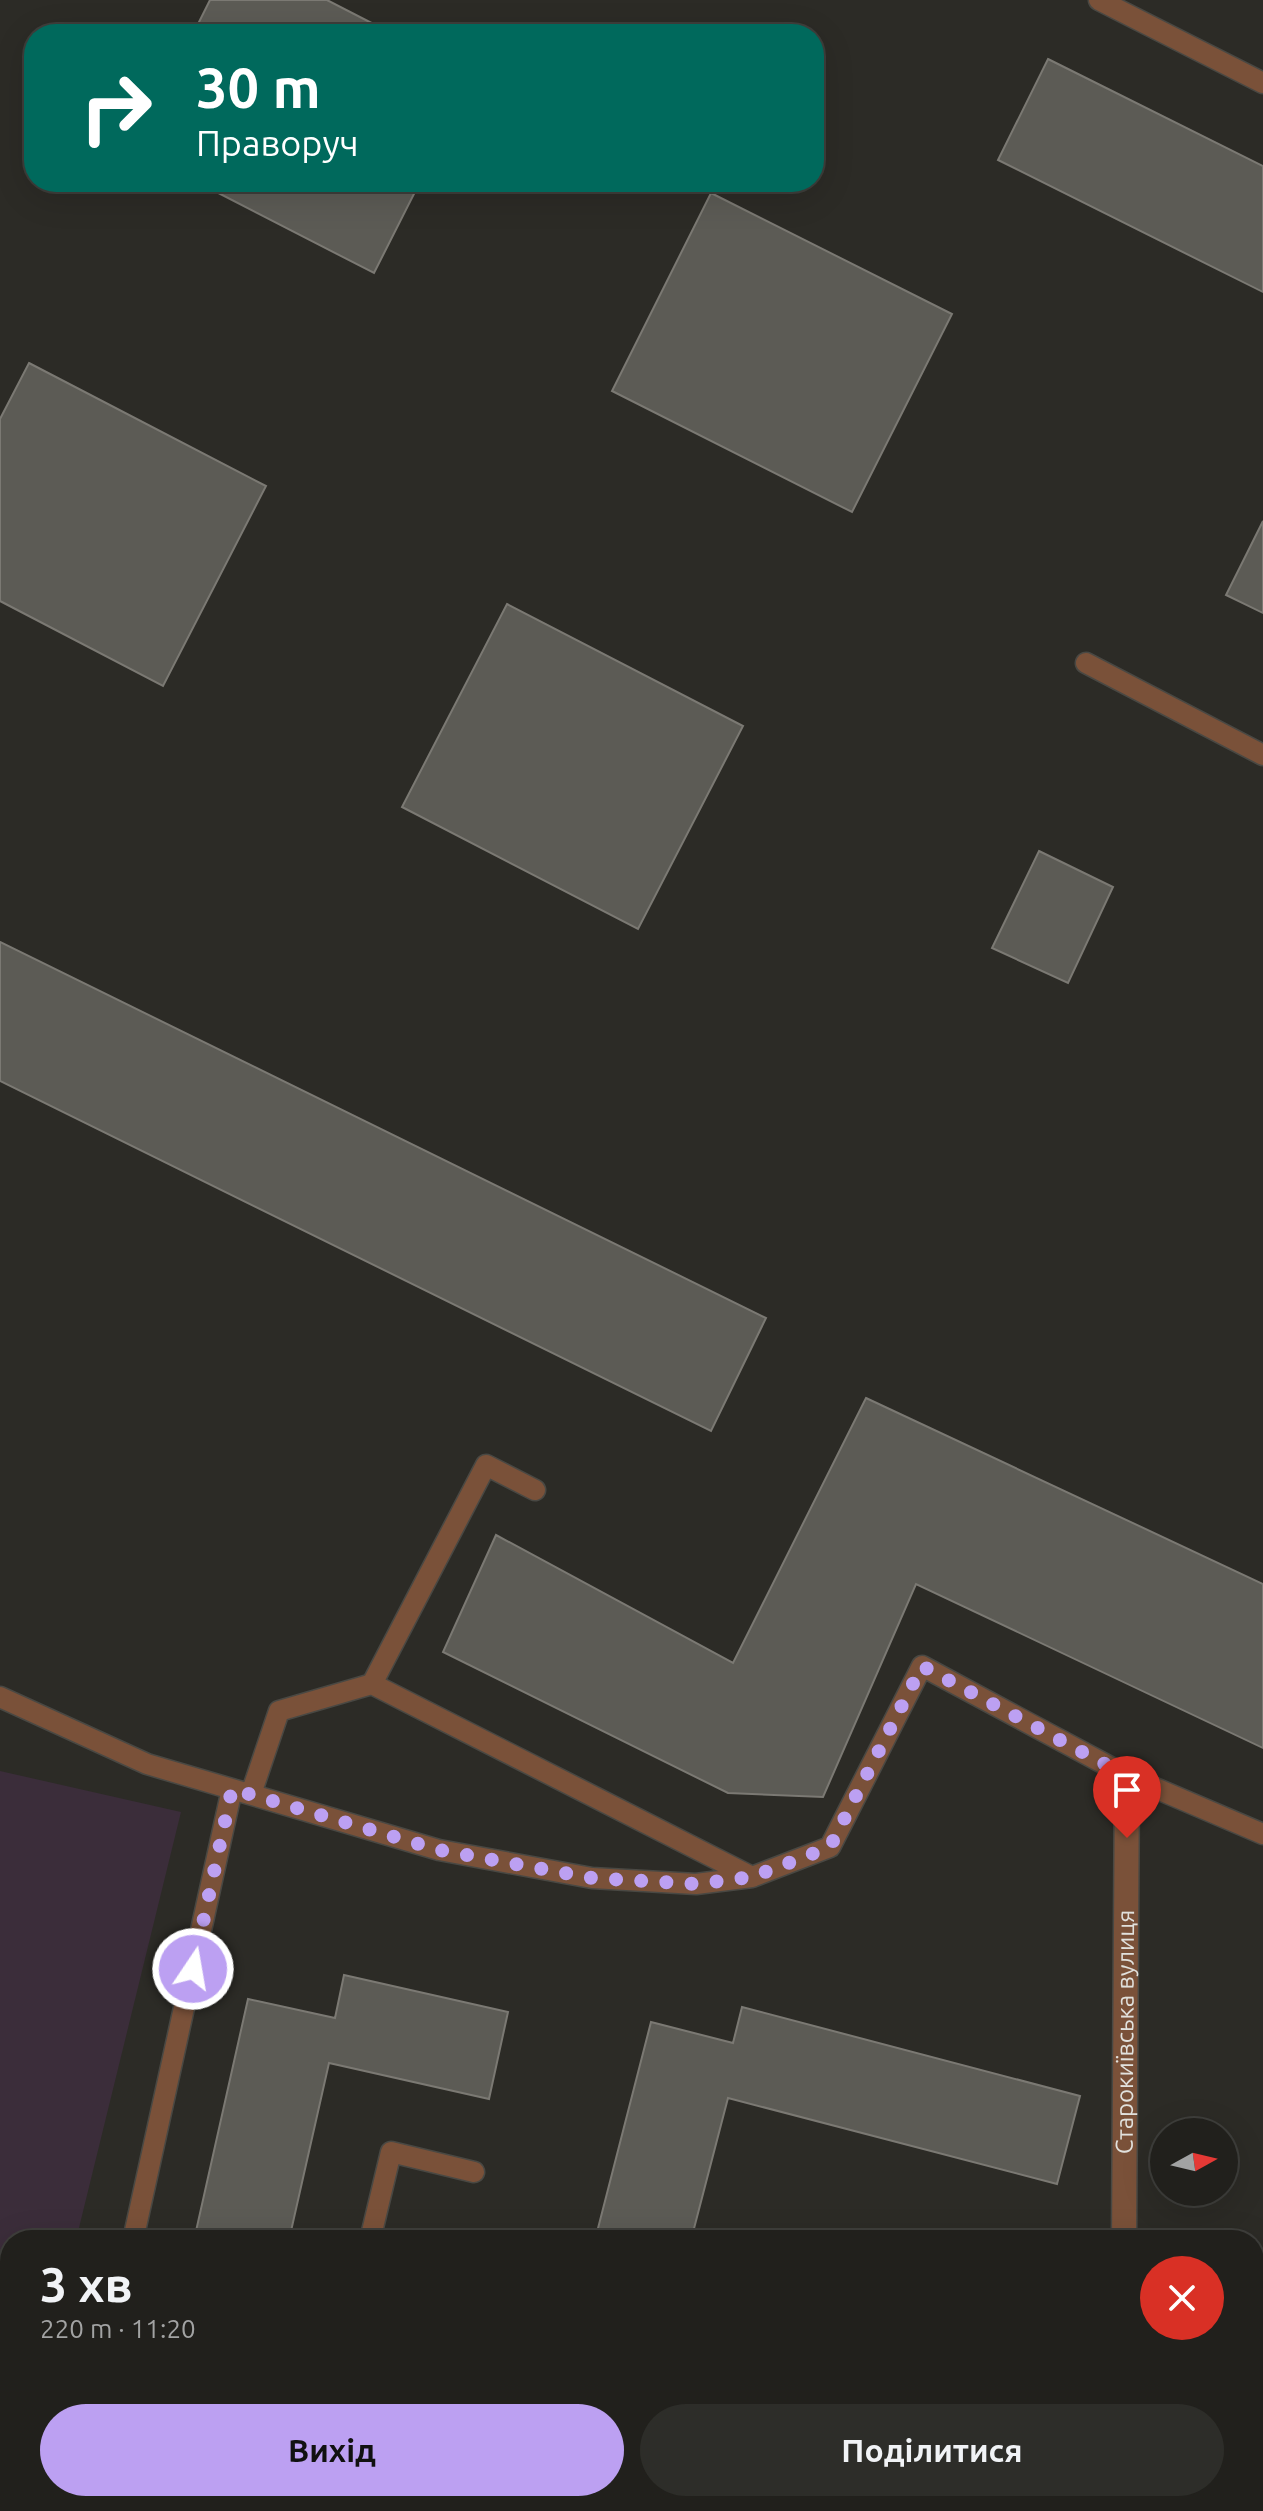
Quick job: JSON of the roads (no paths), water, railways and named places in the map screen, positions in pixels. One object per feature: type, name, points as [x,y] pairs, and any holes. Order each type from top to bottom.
[{"type":"street","name":"Старокиївська вулиця","points":[[1124,2230],[1127,1776]]},
{"type":"lane","points":[[1099,0],[1263,83]]},
{"type":"lane","points":[[1086,663],[1263,755]]},
{"type":"lane","points":[[372,1684],[486,1465],[535,1490]]},
{"type":"lane","points":[[0,1697],[147,1764],[439,1850],[592,1878],[696,1884],[752,1877],[830,1847],[922,1666],[1127,1776],[1263,1834]]},
{"type":"lane","points":[[135,2230],[242,1792],[279,1711],[372,1684],[752,1877]]},
{"type":"lane","points":[[372,2230],[391,2152],[474,2172]]}]
